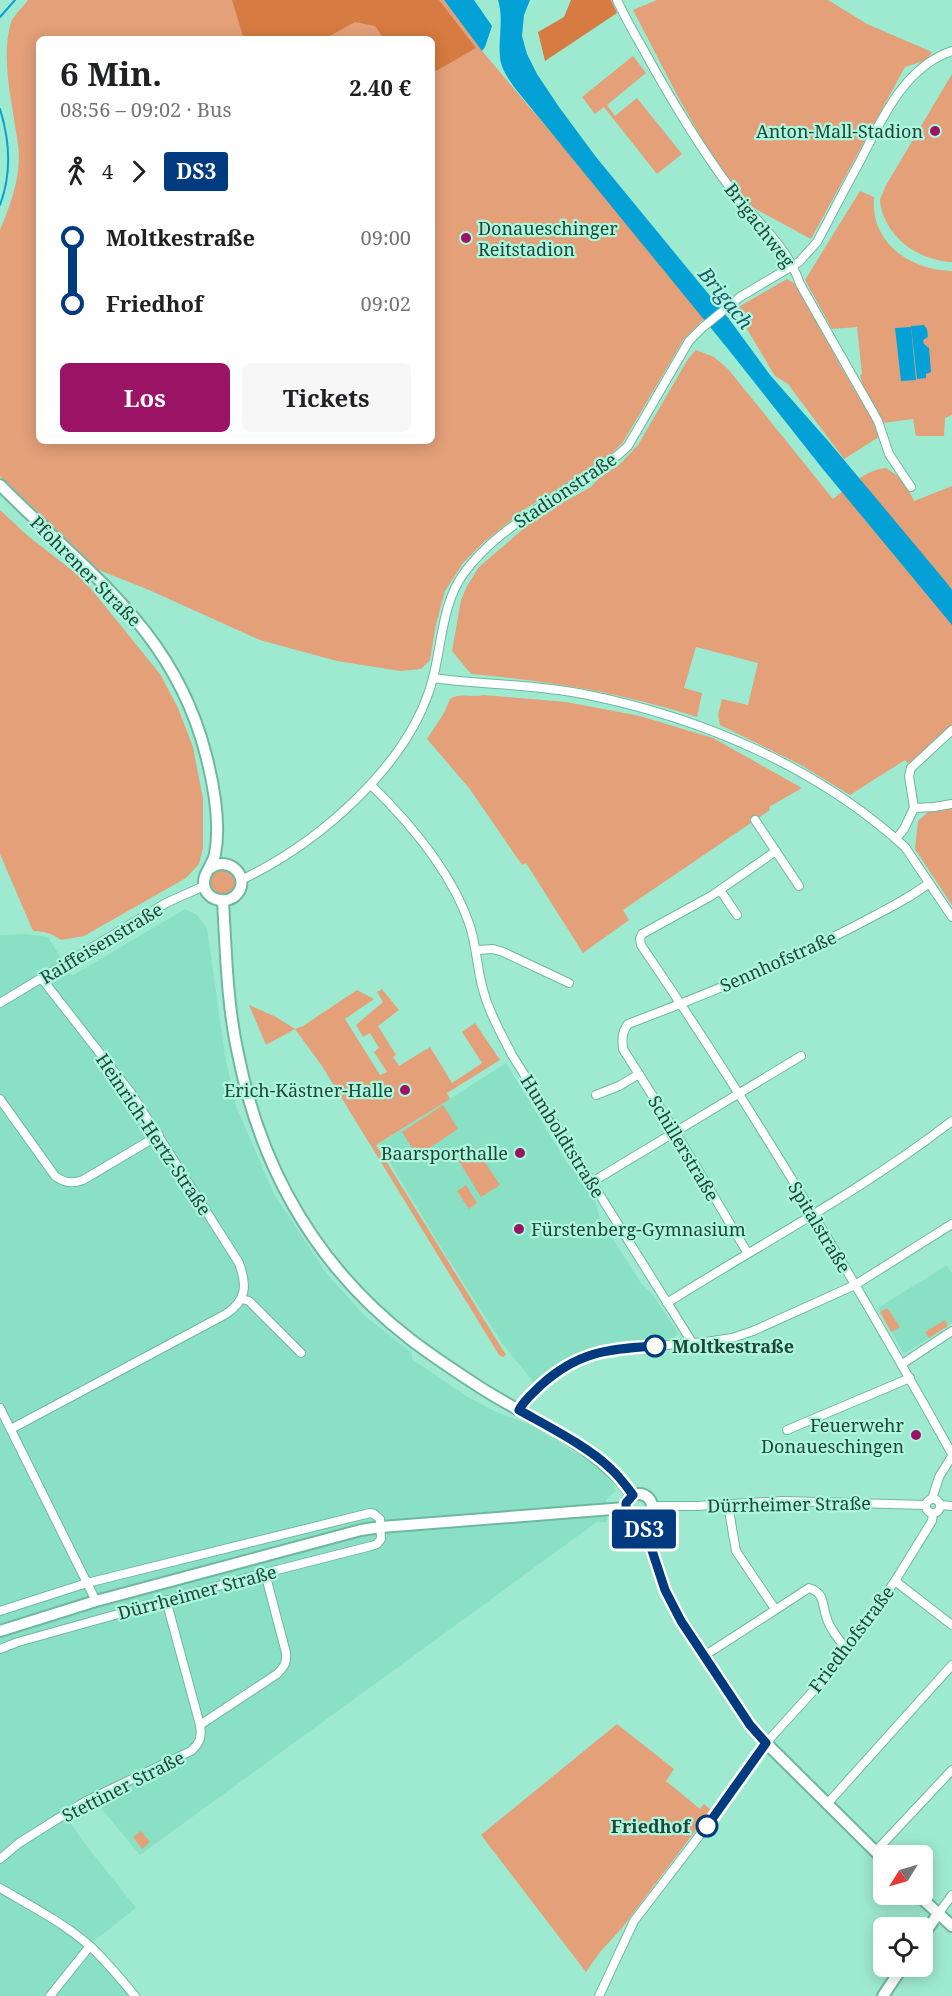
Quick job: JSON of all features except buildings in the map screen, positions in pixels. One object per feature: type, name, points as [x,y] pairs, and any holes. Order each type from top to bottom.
[{"type":"main road","name":"Pfohrener Straße","points":[[0,485],[108,588],[135,617],[158,649],[188,702],[202,738],[213,784],[218,832],[216,852],[209,869]]},
{"type":"main road","name":"Pfohrener Straße","points":[[218,832],[231,865]]},
{"type":"main road","points":[[219,864],[231,865],[236,869],[241,880],[235,896],[223,901],[212,897],[204,886],[209,869],[219,864]]},
{"type":"main road","points":[[223,901],[231,1012],[237,1053],[249,1101],[260,1136],[289,1200],[330,1260],[378,1312],[410,1339],[438,1359],[597,1458],[615,1473],[633,1495]]},
{"type":"main road","points":[[642,1494],[652,1506],[651,1513],[642,1520],[630,1517],[625,1508],[627,1500],[633,1495],[642,1494]]},
{"type":"main road","name":"Dürrheimer Straße","points":[[0,1631],[96,1601],[361,1530],[625,1508]]},
{"type":"main road","points":[[642,1520],[665,1590],[681,1621],[750,1725],[873,1850]]},
{"type":"main road","points":[[929,1905],[952,1926]]},
{"type":"main road","points":[[933,1921],[938,1914]]},
{"type":"main road","points":[[883,1996],[896,1977]]},
{"type":"street","name":"Brigachweg","points":[[617,0],[660,79],[707,155],[732,190],[765,227],[794,265],[800,284],[878,422],[889,454],[911,487]]},
{"type":"street","name":"Stadionstraße","points":[[241,880],[300,846],[382,773],[414,726],[425,704],[452,594],[462,575],[501,533],[628,446],[679,356],[702,328],[733,302],[800,262],[817,242],[896,97],[920,69],[952,51]]},
{"type":"street","points":[[433,678],[581,693],[648,709],[713,730],[779,761],[834,793],[874,820],[905,847],[952,917]]},
{"type":"street","points":[[896,839],[904,829],[914,808],[909,776],[911,768],[952,730]]},
{"type":"street","name":"Humboldtstraße","points":[[371,785],[415,833],[444,873],[465,913],[477,950],[484,994],[512,1055],[690,1339],[690,1344]]},
{"type":"street","points":[[914,808],[952,804]]},
{"type":"street","points":[[755,820],[799,886]]},
{"type":"street","points":[[737,915],[720,890],[776,851]]},
{"type":"street","name":"Sennhofstraße","points":[[623,1030],[628,1024],[771,967],[834,937],[929,883]]},
{"type":"street","name":"Raiffeisenstraße","points":[[0,1004],[166,903],[204,886]]},
{"type":"street","name":"Spitalstraße","points":[[720,890],[647,932],[640,939],[641,945],[681,1004],[813,1214],[902,1364],[952,1455],[939,1477],[932,1499]]},
{"type":"street","points":[[477,950],[503,952],[568,983]]},
{"type":"street","name":"Heinrich-Hertz-Straße","points":[[42,979],[131,1093],[159,1135],[239,1263],[244,1282],[242,1299]]},
{"type":"street","name":"Schillerstraße","points":[[623,1030],[623,1048],[747,1252]]},
{"type":"street","points":[[592,1182],[801,1056]]},
{"type":"street","name":"Schillerstraße","points":[[596,1095],[639,1074]]},
{"type":"street","points":[[0,1099],[55,1176],[73,1184],[159,1135]]},
{"type":"street","points":[[667,1303],[923,1144],[952,1121]]},
{"type":"street","points":[[519,1410],[523,1402],[542,1384],[572,1361],[592,1354],[627,1348],[690,1344],[732,1338],[753,1331],[855,1285],[952,1224]]},
{"type":"street","points":[[11,1429],[226,1314],[242,1299],[249,1301],[301,1353]]},
{"type":"street","points":[[902,1364],[952,1331]]},
{"type":"street","points":[[787,1430],[909,1378]]},
{"type":"street","points":[[0,1408],[96,1601]]},
{"type":"street","points":[[932,1499],[938,1500],[940,1505],[939,1511],[933,1514],[927,1511],[925,1505],[932,1499]]},
{"type":"street","name":"Dürrheimer Straße","points":[[652,1506],[728,1505],[783,1501],[925,1505]]},
{"type":"street","points":[[728,1505],[736,1551],[775,1609]]},
{"type":"street","points":[[940,1505],[952,1506]]},
{"type":"street","name":"Dürrheimer Straße","points":[[0,1611],[87,1582],[370,1513],[380,1519],[381,1539],[377,1544],[166,1600],[0,1649]]},
{"type":"street","name":"Friedhofstraße","points":[[599,1996],[634,1921],[716,1814],[766,1743],[834,1668],[895,1581],[932,1521],[933,1514]]},
{"type":"street","points":[[166,1600],[200,1725],[277,1674],[285,1666],[286,1653],[264,1573]]},
{"type":"street","points":[[895,1581],[952,1625]]},
{"type":"street","points":[[704,1656],[806,1589],[813,1589],[819,1594],[825,1606],[826,1616],[841,1643],[847,1649]]},
{"type":"street","points":[[827,1804],[952,1665]]},
{"type":"street","name":"Stettiner Straße","points":[[0,1859],[19,1844],[86,1802],[191,1751],[202,1736],[200,1725]]},
{"type":"street","points":[[882,1845],[952,1770]]},
{"type":"street","points":[[0,1888],[64,1927],[90,1946],[135,1996]]},
{"type":"street","points":[[938,1914],[952,1895]]},
{"type":"street","points":[[50,1996],[90,1946]]},
{"type":"shaded area","points":[[28,0],[444,0],[482,51],[588,176],[704,319],[684,339],[623,442],[607,458],[525,509],[484,542],[463,563],[445,591],[430,660],[421,669],[400,671],[337,661],[260,640],[99,570],[0,476],[0,230],[15,189],[19,156],[7,67],[8,37],[11,22]]},
{"type":"shaded area","points":[[232,0],[439,0],[476,48],[436,71],[435,36],[382,36],[375,26],[355,22],[329,36],[243,36]]},
{"type":"shaded area","points":[[571,0],[611,0],[617,13],[545,61],[538,32],[564,17]]},
{"type":"shaded area","points":[[657,0],[828,0],[867,24],[932,52],[927,60],[905,67],[811,239],[750,206],[708,150],[633,10]]},
{"type":"shaded area","points":[[633,56],[646,73],[607,105],[615,116],[637,98],[682,154],[657,174],[604,107],[595,114],[582,97]]},
{"type":"shaded area","name":"Anton-Mall-Stadion","points":[[952,74],[952,262],[948,262],[929,258],[898,239],[886,221],[880,200],[885,187]]},
{"type":"shaded area","points":[[860,191],[874,197],[874,213],[879,228],[896,251],[922,265],[952,271],[952,415],[945,418],[944,436],[916,436],[913,419],[883,423],[863,387],[857,327],[832,329],[805,280]]},
{"type":"shaded area","points":[[787,279],[797,285],[841,367],[882,435],[844,459],[788,384],[775,376],[735,309]]},
{"type":"shaded area","points":[[696,350],[714,357],[728,369],[833,499],[864,475],[886,468],[904,480],[914,501],[952,486],[952,724],[909,764],[905,760],[850,795],[801,765],[720,725],[718,715],[722,699],[748,705],[758,663],[696,647],[684,688],[702,693],[697,717],[641,701],[586,689],[471,674],[452,651],[461,600],[479,567],[542,514],[591,487],[599,478],[619,465],[638,445],[688,359]]},
{"type":"shaded area","points":[[0,510],[28,536],[83,579],[160,674],[178,708],[193,747],[203,799],[203,848],[199,864],[186,878],[84,936],[61,940],[41,931],[33,931],[0,854]]},
{"type":"shaded area","points":[[484,695],[566,702],[640,716],[713,738],[802,788],[769,807],[770,810],[623,910],[629,920],[583,953],[526,863],[522,865],[469,788],[427,739],[450,699],[458,696]]},
{"type":"shaded area","points":[[952,804],[952,905],[915,849],[918,821],[934,807]]},
{"type":"shaded area","points":[[228,867],[238,879],[236,889],[224,898],[210,892],[207,877],[210,872]]},
{"type":"shaded area","points":[[185,909],[197,915],[207,928],[225,1055],[236,1106],[274,1194],[327,1274],[365,1316],[412,1353],[412,1359],[466,1396],[496,1412],[531,1425],[600,1468],[616,1491],[606,1500],[607,1522],[597,1522],[140,1855],[96,1802],[68,1819],[136,1908],[89,1945],[135,1996],[0,1996],[0,935],[26,934],[48,937],[72,976]]},
{"type":"shaded area","points":[[382,989],[399,1010],[378,1026],[396,1055],[393,1057],[399,1066],[430,1047],[452,1083],[482,1063],[462,1032],[475,1023],[500,1060],[447,1093],[450,1099],[376,1145],[506,1355],[503,1357],[499,1355],[322,1066],[295,1029],[357,990],[374,999],[345,1019],[380,1075],[387,1072],[374,1052],[379,1048],[370,1033],[363,1037],[356,1025],[383,1002],[377,992]]},
{"type":"shaded area","points":[[249,1005],[276,1017],[295,1029],[266,1045]]},
{"type":"shaded area","name":"Fürstenberg-Gymnasium","points":[[506,1063],[568,1165],[573,1164],[594,1197],[600,1219],[641,1283],[653,1295],[678,1333],[674,1338],[619,1344],[592,1350],[569,1358],[534,1383],[502,1343],[442,1249],[379,1144]]},
{"type":"shaded area","points":[[443,1105],[458,1129],[417,1156],[402,1132]]},
{"type":"shaded area","points":[[475,1147],[500,1185],[481,1197],[457,1158]]},
{"type":"shaded area","points":[[466,1185],[477,1203],[469,1209],[457,1191]]},
{"type":"shaded area","points":[[947,1265],[952,1273],[952,1323],[904,1354],[878,1308]]},
{"type":"shaded area","points":[[887,1308],[900,1327],[891,1332],[880,1312]]},
{"type":"shaded area","points":[[945,1320],[948,1326],[929,1338],[925,1332]]},
{"type":"shaded area","points":[[617,1724],[674,1769],[666,1781],[700,1809],[704,1804],[711,1810],[586,1972],[481,1835]]},
{"type":"shaded area","points":[[141,1831],[150,1842],[142,1849],[133,1837]]},
{"type":"water","points":[[444,0],[474,0],[492,26],[482,51]]},
{"type":"water","points":[[498,0],[530,0],[524,15],[522,36],[527,54],[537,74],[559,107],[596,157],[729,319],[770,375],[946,582],[952,590],[952,625],[514,87],[501,61],[501,14]]},
{"type":"water","points":[[924,325],[928,337],[923,340],[929,348],[931,372],[926,374],[926,378],[917,379],[911,326]]},
{"type":"water","points":[[911,327],[916,380],[901,381],[895,328]]},
{"type":"waterway","points":[[0,17],[15,0]]},
{"type":"waterway","points":[[0,109],[8,145],[8,169],[0,205]]},
{"type":"bus line","name":"DS3","points":[[655,1346],[592,1354],[572,1361],[545,1381],[523,1402],[519,1410],[597,1458],[621,1478],[633,1495],[627,1500],[626,1512],[635,1520],[642,1520],[665,1590],[681,1621],[750,1725],[766,1743],[707,1826]]},
{"type":"place","name":"Anton-Mall-Stadion","points":[[935,131]]},
{"type":"place","name":"Donaueschinger Reitstadion","points":[[466,238]]},
{"type":"place","name":"Erich-Kästner-Halle","points":[[405,1090]]},
{"type":"place","name":"Baarsporthalle","points":[[520,1153]]},
{"type":"place","name":"Fürstenberg-Gymnasium","points":[[519,1229]]},
{"type":"place","name":"Moltkestraße","points":[[655,1346]]},
{"type":"place","name":"Feuerwehr Donaueschingen","points":[[916,1435]]},
{"type":"place","name":"Friedhof","points":[[707,1826]]},
{"type":"water label","name":"Brigach","points":[[726,298]]}]
